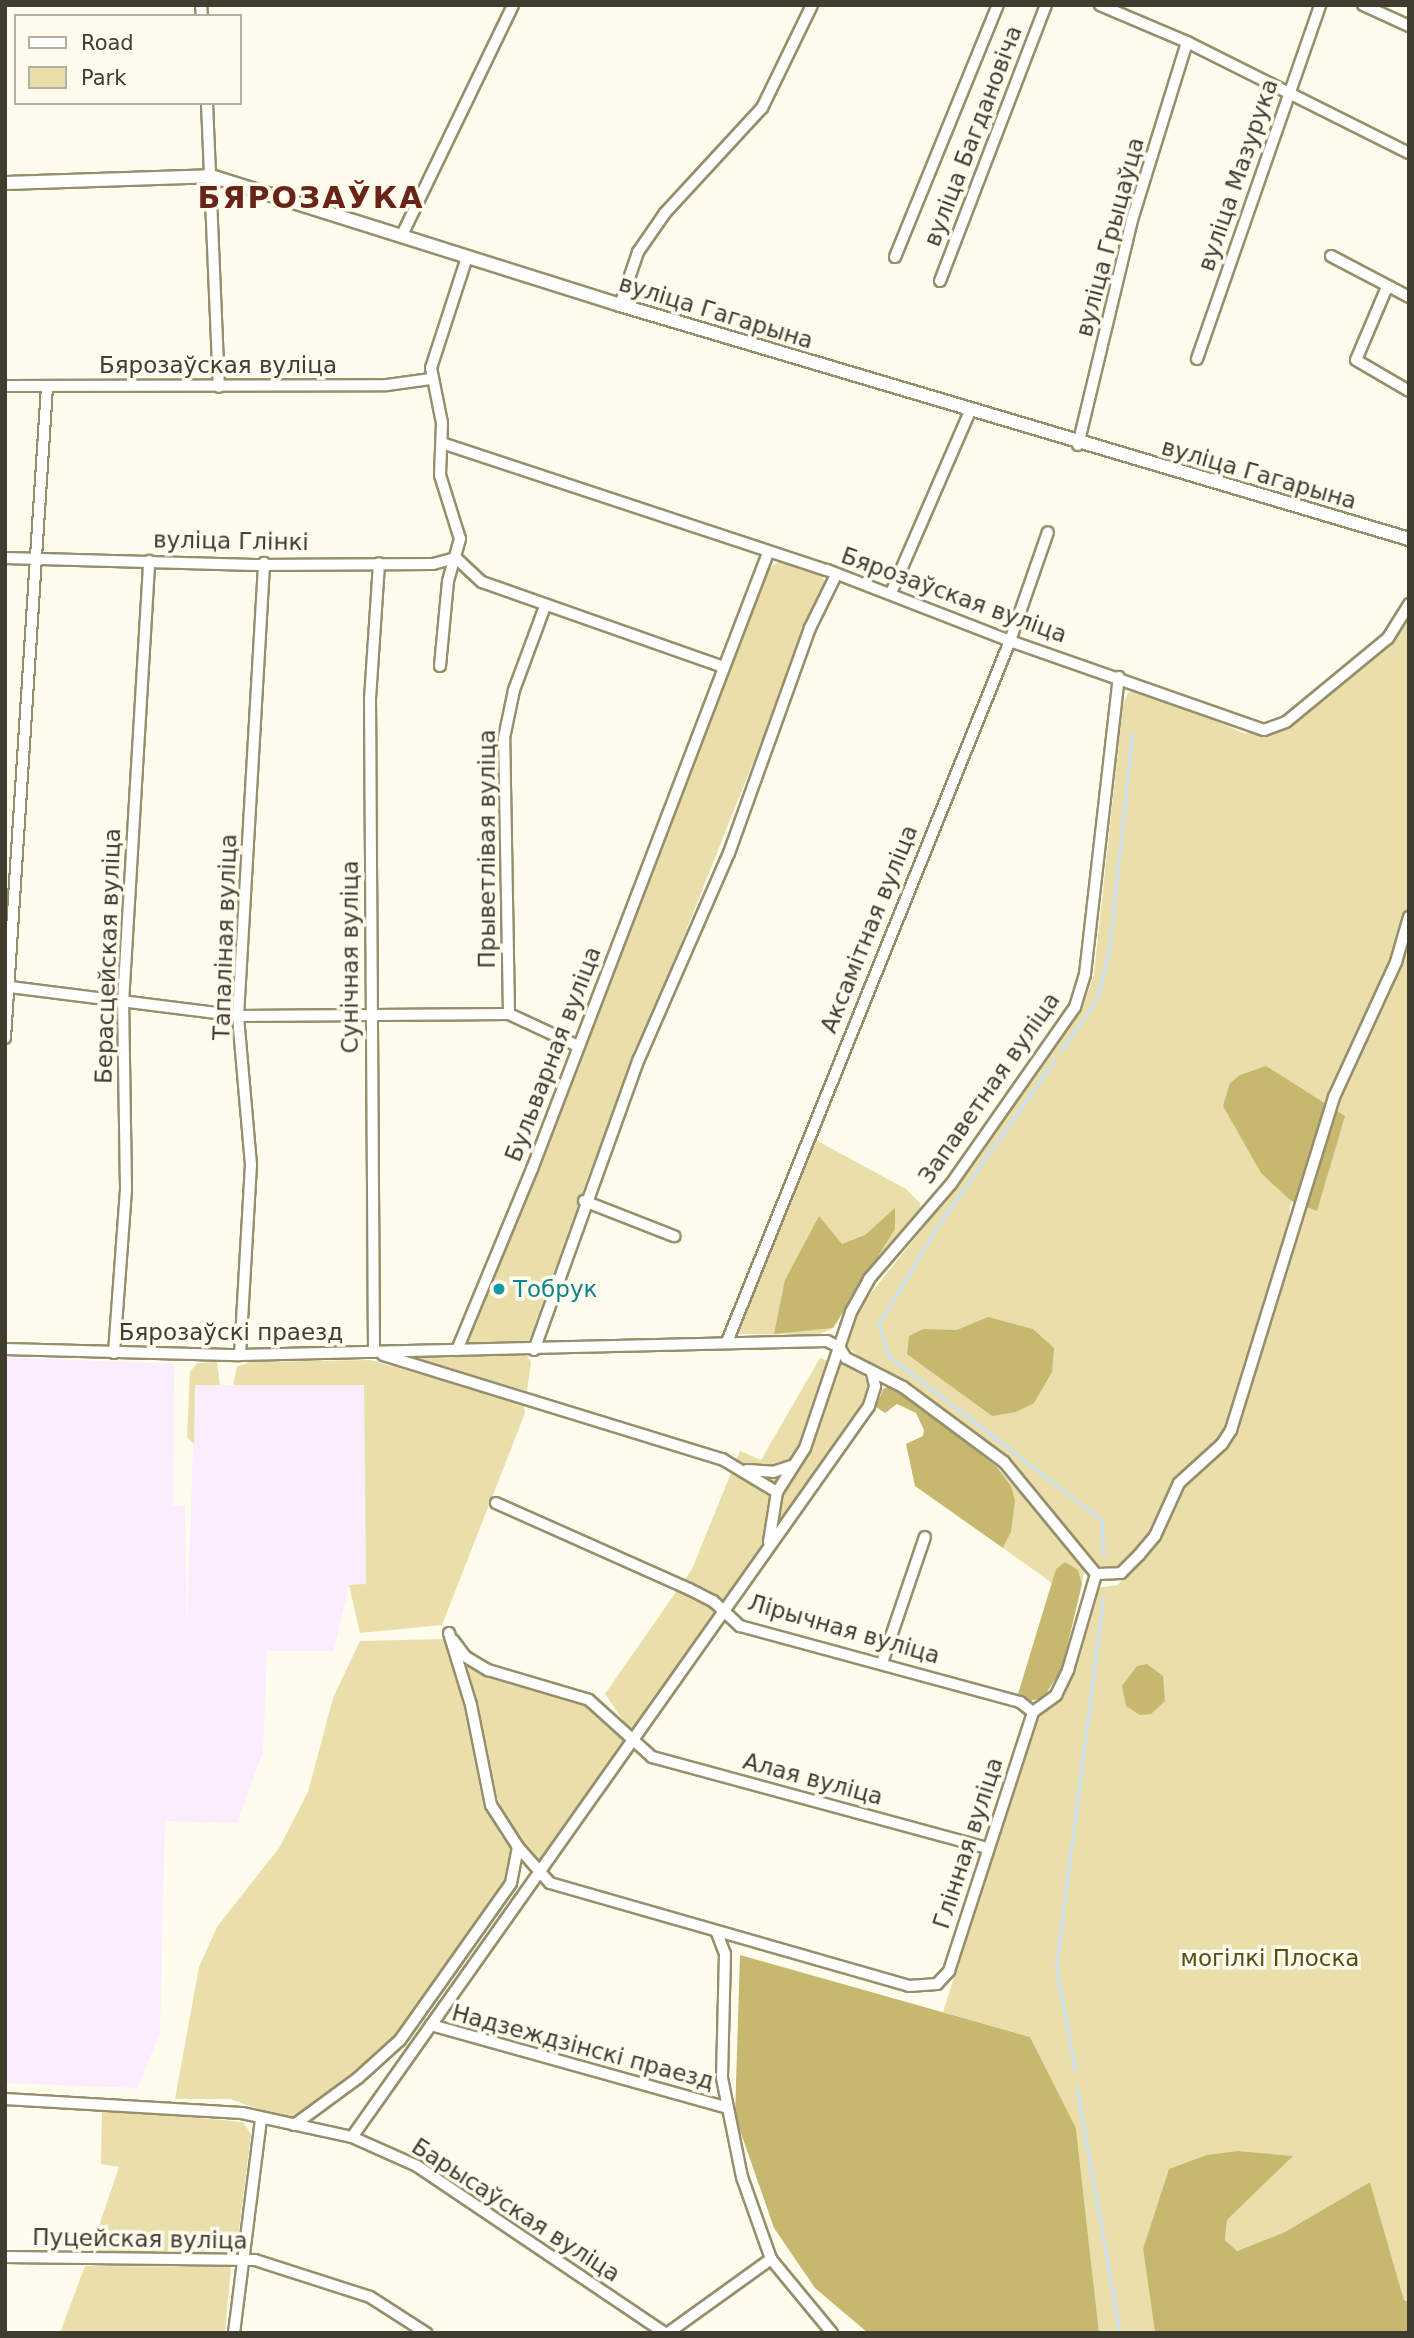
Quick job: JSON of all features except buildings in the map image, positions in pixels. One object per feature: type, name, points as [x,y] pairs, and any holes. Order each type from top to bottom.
[{"type":"street","points":[[402,234],[513,5]]},
{"type":"street","points":[[620,306],[638,252],[665,213],[762,108],[812,5]]},
{"type":"street","points":[[895,257],[998,5]]},
{"type":"street","name":"вуліца Багдановіча","points":[[940,281],[1046,5]]},
{"type":"street","points":[[1100,5],[1187,42],[1409,153]]},
{"type":"street","name":"вуліца Мазурука","points":[[1197,359],[1320,5]]},
{"type":"street","points":[[1363,5],[1409,26]]},
{"type":"street","name":"вуліца Грыцаўца","points":[[1078,444],[1132,219],[1187,42]]},
{"type":"street","points":[[207,105],[219,387]]},
{"type":"street","name":"вуліца Гагарына","points":[[5,183],[211,176],[402,234],[620,306],[1078,444],[1409,539]]},
{"type":"street","points":[[1331,256],[1409,297]]},
{"type":"street","points":[[440,666],[448,581],[456,558],[458,531],[440,475],[442,443],[439,406],[431,379],[433,358],[467,257]]},
{"type":"street","points":[[1387,287],[1356,360],[1409,391]]},
{"type":"street","name":"Бярозаўская вуліца","points":[[5,386],[413,385],[431,379]]},
{"type":"street","points":[[5,1038],[38,559],[47,386]]},
{"type":"street","points":[[891,593],[970,411]]},
{"type":"street","name":"Бярозаўская вуліца","points":[[442,443],[891,593],[1010,641],[1264,730],[1286,722],[1388,638],[1409,604]]},
{"type":"street","name":"Аксамітная вуліца","points":[[727,1342],[1010,641],[1048,532]]},
{"type":"street","name":"Бульварная вуліца","points":[[457,1350],[578,1046],[768,553]]},
{"type":"street","name":"вуліца Глінкі","points":[[5,558],[433,564],[456,558]]},
{"type":"street","points":[[456,558],[482,582],[724,667]]},
{"type":"street","name":"Берасцейская вуліца","points":[[114,1353],[126,1188],[123,1003],[149,561]]},
{"type":"street","name":"Тапаліная вуліца","points":[[240,1355],[251,1165],[238,1016],[264,563]]},
{"type":"street","name":"Сунічная вуліца","points":[[374,1352],[370,699],[379,563]]},
{"type":"street","points":[[534,1350],[584,1201],[639,1059],[729,853],[810,628],[836,575]]},
{"type":"street","name":"Прыветлівая вуліца","points":[[509,1014],[504,738],[514,690],[545,606]]},
{"type":"street","name":"Запаветная вуліца","points":[[768,1546],[778,1492],[805,1448],[839,1347],[869,1279],[951,1184],[1075,1007],[1085,974],[1119,677]]},
{"type":"street","points":[[1096,1574],[1121,1573],[1139,1555],[1155,1536],[1179,1483],[1222,1444],[1231,1430],[1334,1097],[1396,962],[1409,917]]},
{"type":"street","points":[[10,987],[238,1016],[509,1014],[578,1046]]},
{"type":"street","points":[[584,1201],[674,1236]]},
{"type":"street","points":[[457,1350],[534,1350],[727,1342],[827,1342],[839,1347],[846,1358],[903,1387],[1004,1462],[1096,1574]]},
{"type":"street","name":"Бярозаўскі праезд","points":[[5,1349],[240,1355],[457,1350]]},
{"type":"street","points":[[374,1352],[722,1459],[745,1470],[778,1492]]},
{"type":"street","points":[[352,2137],[869,1406],[875,1385],[872,1373]]},
{"type":"street","points":[[745,1470],[774,1472],[792,1466]]},
{"type":"street","name":"Лірычная вуліца","points":[[496,1503],[689,1589],[724,1610],[740,1626],[1020,1702],[1033,1712]]},
{"type":"street","points":[[882,1663],[925,1537]]},
{"type":"street","points":[[1033,1712],[1056,1695],[1068,1670],[1096,1574]]},
{"type":"street","name":"Алая вуліца","points":[[518,1847],[491,1805],[471,1705],[449,1633],[466,1657],[488,1670],[589,1700],[652,1757],[987,1848]]},
{"type":"street","name":"Глінная вуліца","points":[[743,1940],[909,1986],[937,1984],[949,1970],[1033,1712]]},
{"type":"street","points":[[518,1847],[538,1872],[567,1889],[743,1940]]},
{"type":"street","points":[[294,2125],[358,2078],[400,2040],[511,1883],[518,1847]]},
{"type":"street","points":[[717,1933],[725,1954],[720,2058],[725,2107],[742,2177],[771,2259],[832,2333]]},
{"type":"street","points":[[725,1954],[743,1940]]},
{"type":"street","name":"Надзеждзінскі праезд","points":[[431,2025],[725,2107]]},
{"type":"street","name":"Барысаўская вуліца","points":[[5,2099],[145,2105],[261,2118],[352,2137],[417,2165],[667,2333]]},
{"type":"street","points":[[234,2333],[261,2118]]},
{"type":"street","name":"Пуцейская вуліца","points":[[5,2258],[243,2260],[279,2267],[370,2297],[426,2333]]},
{"type":"street","points":[[667,2333],[771,2259]]},
{"type":"shaded area","points":[[1266,1066],[1345,1116],[1317,1211],[1291,1201],[1261,1173],[1223,1106],[1230,1083],[1240,1075]]},
{"type":"shaded area","points":[[895,1208],[895,1229],[833,1328],[774,1334],[785,1280],[819,1216],[842,1244],[865,1235]]},
{"type":"shaded area","points":[[988,1317],[1033,1329],[1054,1348],[1052,1372],[1034,1403],[1016,1412],[992,1416],[907,1354],[909,1336],[923,1329],[957,1330]]},
{"type":"shaded area","points":[[5,1357],[174,1364],[173,1506],[185,1506],[187,1628],[195,1385],[364,1385],[366,1585],[349,1585],[334,1651],[267,1651],[263,1752],[237,1823],[165,1821],[160,2032],[138,2088],[5,2083]]},
{"type":"shaded area","points":[[892,1385],[997,1467],[1011,1486],[1015,1501],[1011,1532],[1003,1548],[915,1486],[906,1444],[923,1436],[924,1430],[916,1413],[897,1404],[885,1413],[876,1407],[883,1389]]},
{"type":"shaded area","points":[[1065,1562],[1078,1570],[1082,1584],[1062,1668],[1044,1697],[1031,1701],[1018,1694],[1056,1569]]},
{"type":"shaded area","points":[[1147,1664],[1163,1676],[1165,1701],[1151,1714],[1140,1715],[1126,1706],[1122,1686],[1137,1666]]},
{"type":"shaded area","points":[[740,1955],[1030,2037],[1076,2128],[1099,2333],[868,2333],[815,2288],[774,2228],[735,2116]]},
{"type":"shaded area","points":[[1238,2151],[1293,2156],[1227,2220],[1225,2240],[1237,2251],[1283,2233],[1370,2182],[1404,2300],[1409,2302],[1409,2333],[1155,2333],[1143,2249],[1169,2169],[1207,2155]]},
{"type":"green space","points":[[780,561],[821,575],[825,582],[589,1174],[529,1341],[466,1343],[575,1077],[768,569]]},
{"type":"green space","points":[[1409,619],[1409,909],[1391,963],[1342,1065],[1291,1201],[1287,1235],[1228,1428],[1179,1475],[1151,1532],[1131,1558],[1116,1568],[1097,1566],[1003,1455],[900,1377],[859,1357],[847,1346],[848,1335],[858,1309],[959,1184],[1083,1007],[1094,974],[1123,704],[1128,693],[1139,689],[1244,733],[1280,731],[1389,645]]},
{"type":"green space","name":"могілкі Плоска","points":[[1409,934],[1409,2302],[1404,2300],[1370,2182],[1283,2233],[1237,2251],[1225,2240],[1227,2220],[1292,2156],[1238,2151],[1143,2249],[1155,2333],[1099,2333],[1076,2128],[1030,2037],[943,2012],[1035,1722],[1060,1699],[1070,1679],[1097,1588],[1118,1585],[1185,1483],[1235,1436],[1336,1110]]},
{"type":"green space","points":[[812,1138],[906,1189],[920,1203],[920,1209],[875,1261],[833,1328],[818,1335],[736,1334]]},
{"type":"green space","points":[[527,1355],[531,1362],[527,1391],[414,1358]]},
{"type":"green space","points":[[820,1358],[858,1370],[867,1380],[866,1397],[631,1732],[605,1694],[692,1569],[740,1451],[761,1460]]},
{"type":"green space","points":[[370,1360],[523,1403],[525,1413],[442,1625],[360,1633],[349,1585],[366,1584],[364,1385],[233,1385],[237,1367],[249,1362]]},
{"type":"green space","points":[[217,1362],[220,1385],[195,1385],[194,1444],[187,1437],[190,1372],[197,1363]]},
{"type":"green space","points":[[997,1467],[1073,1553],[1084,1571],[1082,1584],[1078,1570],[1056,1569],[1052,1583],[1003,1548],[1011,1532],[1011,1486]]},
{"type":"green space","points":[[444,1639],[469,1725],[480,1790],[500,1835],[511,1848],[504,1886],[396,2039],[291,2120],[230,2099],[175,2099],[199,1967],[217,1927],[279,1848],[308,1792],[333,1698],[360,1641]]},
{"type":"green space","points":[[467,1664],[590,1706],[626,1740],[539,1862],[505,1818],[495,1790]]},
{"type":"green space","points":[[102,2109],[243,2122],[251,2134],[236,2254],[89,2255],[119,2167],[101,2164]]},
{"type":"green space","points":[[85,2266],[231,2267],[225,2333],[60,2333]]},
{"type":"waterway","points":[[1061,1051],[1097,999],[1109,951],[1132,734]]},
{"type":"waterway","points":[[1056,1059],[939,1225],[879,1324],[889,1356],[1102,1520],[1104,1555]]},
{"type":"waterway","points":[[1075,2070],[1056,1966],[1103,1598]]},
{"type":"waterway","points":[[1077,2086],[1120,2333]]},
{"type":"place","name":"Тобрук","points":[[499,1289]]},
{"type":"district","name":"БЯРОЗАЎКА","points":[[311,198]]}]
